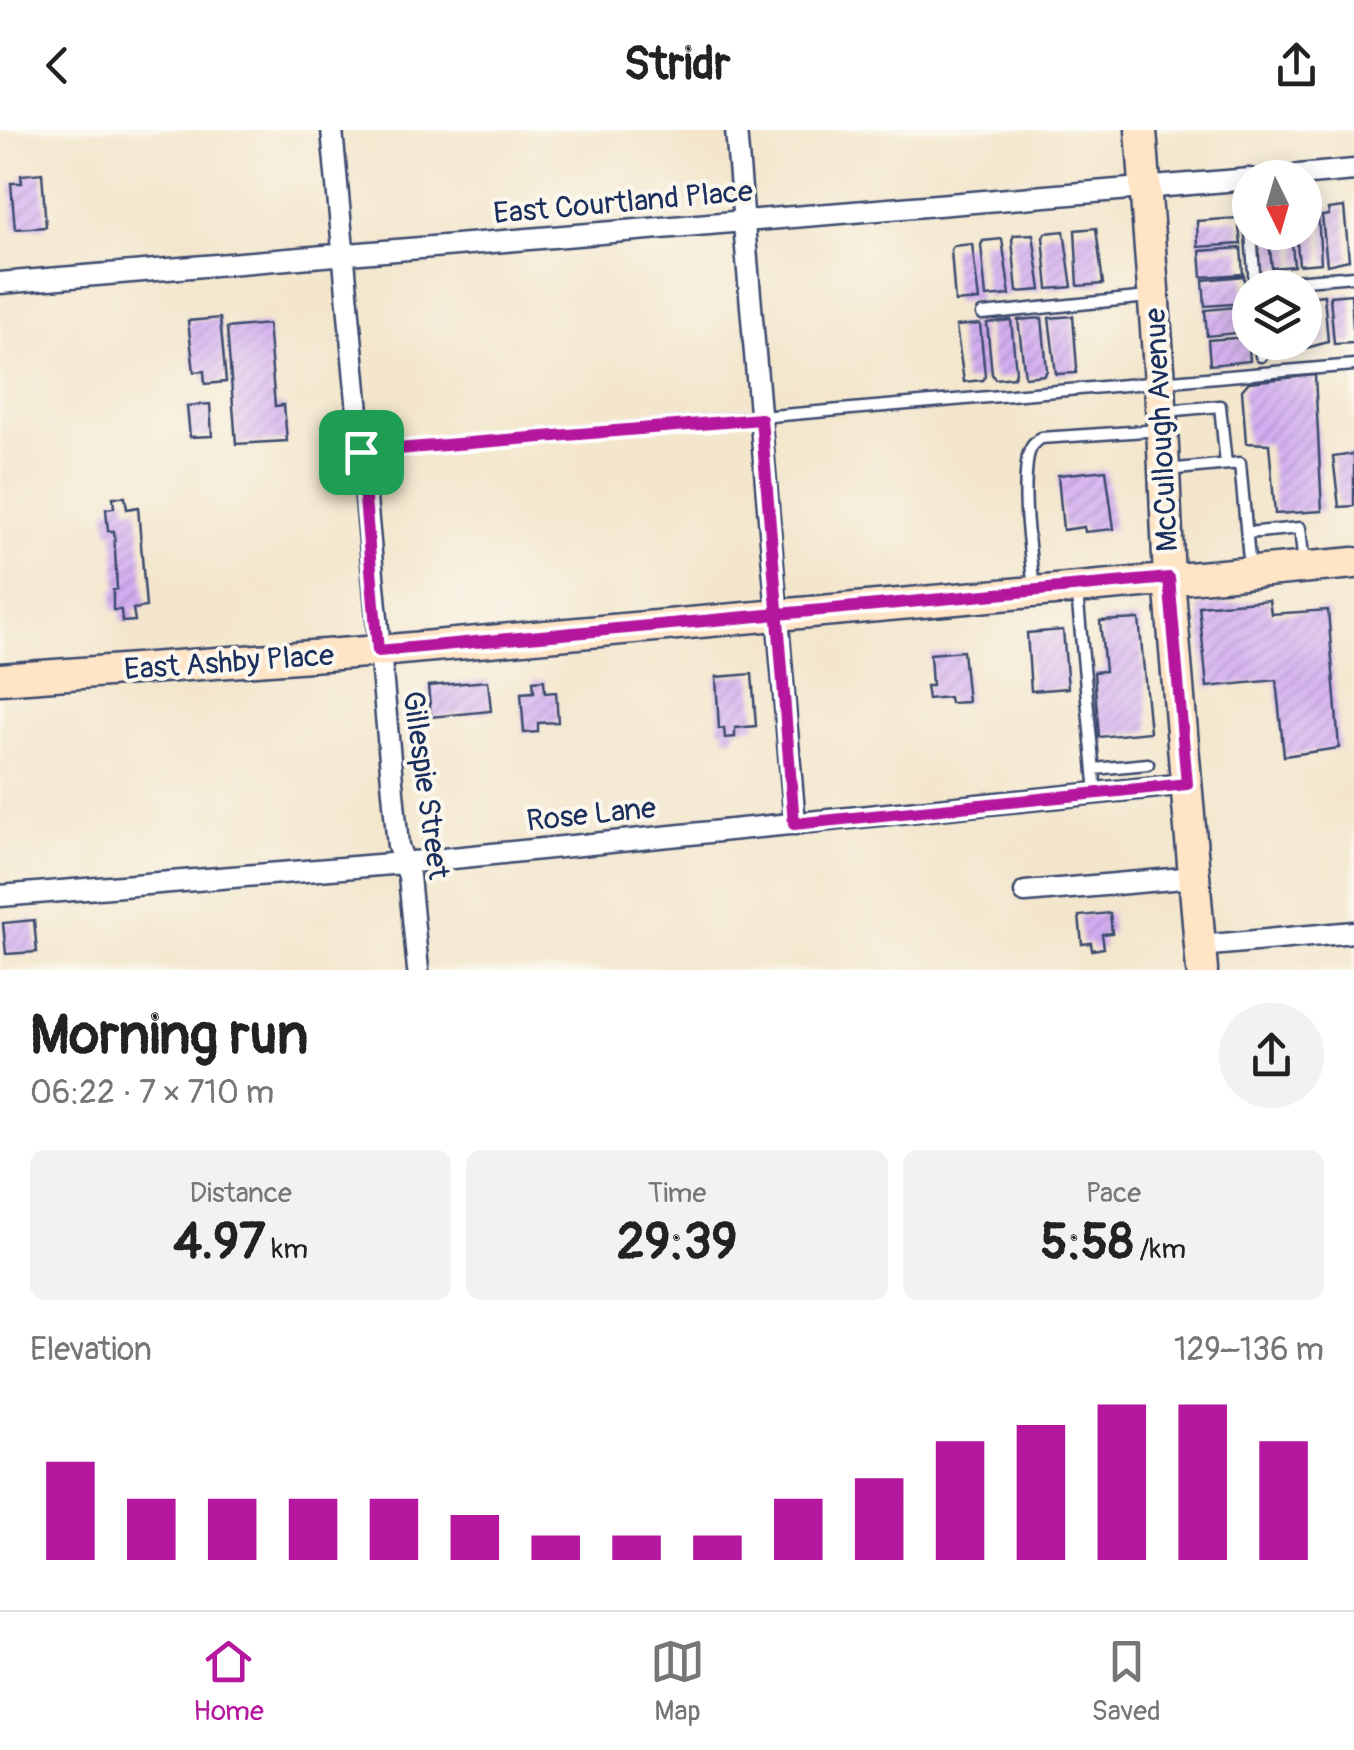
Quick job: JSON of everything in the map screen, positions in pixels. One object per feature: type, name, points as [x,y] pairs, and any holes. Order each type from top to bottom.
[{"type":"main road","name":"McCullough Avenue","points":[[1141,130],[1169,578],[1202,958]]},
{"type":"main road","name":"East Ashby Place","points":[[0,679],[378,651],[1354,563]]},
{"type":"street","name":"Gillespie Street","points":[[332,130],[378,651],[398,846],[409,876],[418,970]]},
{"type":"street","points":[[736,130],[794,824]]},
{"type":"street","name":"East Courtland Place","points":[[1322,173],[1354,170]]},
{"type":"street","name":"East Courtland Place","points":[[0,283],[1232,181]]},
{"type":"street","name":"Rose Lane","points":[[0,896],[404,863],[1187,784]]},
{"type":"street","points":[[1025,892],[1195,877]]},
{"type":"street","points":[[1202,958],[1354,932]]},
{"type":"lane","points":[[1322,279],[1354,276]]},
{"type":"lane","points":[[982,314],[1154,296]]},
{"type":"lane","points":[[1034,591],[1028,455],[1041,438],[1354,366]]},
{"type":"lane","points":[[361,452],[761,419],[959,398],[1138,386],[1161,408],[1220,406],[1226,464]]},
{"type":"lane","points":[[1164,470],[1240,463],[1250,572]]},
{"type":"lane","points":[[1247,533],[1300,528],[1304,567]]},
{"type":"lane","points":[[1076,587],[1096,793]]},
{"type":"lane","points":[[1094,768],[1148,764]]},
{"type":"building","points":[[42,173],[46,227],[15,229],[11,183],[22,183],[21,175]]},
{"type":"building","points":[[1344,207],[1349,260],[1327,265],[1322,216],[1329,215],[1328,209]]},
{"type":"building","points":[[1232,218],[1232,245],[1198,247],[1197,221]]},
{"type":"building","points":[[1096,228],[1103,284],[1078,286],[1075,230]]},
{"type":"building","points":[[1064,231],[1072,287],[1048,289],[1043,237],[1045,233]]},
{"type":"building","points":[[1033,234],[1041,290],[1017,292],[1012,240],[1014,235]]},
{"type":"building","points":[[1002,239],[1010,295],[986,297],[981,245],[983,241]]},
{"type":"building","points":[[972,244],[979,300],[955,302],[951,250],[953,246]]},
{"type":"building","points":[[1241,250],[1243,270],[1202,277],[1200,251]]},
{"type":"building","points":[[1270,250],[1293,250],[1294,266],[1272,268]]},
{"type":"building","points":[[1298,250],[1320,250],[1321,263],[1299,265]]},
{"type":"building","points":[[1232,277],[1232,304],[1205,306],[1203,280]]},
{"type":"building","points":[[1351,294],[1354,343],[1334,344],[1330,296]]},
{"type":"building","points":[[1322,295],[1328,342],[1322,344]]},
{"type":"building","points":[[1232,307],[1232,334],[1207,336],[1205,310]]},
{"type":"building","points":[[1073,316],[1076,373],[1056,374],[1049,318]]},
{"type":"building","points":[[220,318],[226,382],[205,384],[204,371],[194,372],[188,321]]},
{"type":"building","points":[[1042,318],[1047,370],[1045,375],[1025,377],[1018,320]]},
{"type":"building","points":[[1011,320],[1016,372],[1014,377],[995,379],[987,323]]},
{"type":"building","points":[[268,324],[275,406],[284,405],[287,441],[236,444],[227,328]]},
{"type":"building","points":[[980,324],[985,376],[983,380],[964,382],[956,326]]},
{"type":"building","points":[[1232,338],[1232,360],[1250,361],[1210,365],[1208,340]]},
{"type":"building","points":[[1315,375],[1322,511],[1275,514],[1269,444],[1246,443],[1242,390],[1249,382]]},
{"type":"building","points":[[210,404],[212,436],[190,437],[187,406]]},
{"type":"building","points":[[1354,454],[1354,506],[1339,507],[1333,457]]},
{"type":"building","points":[[1106,470],[1114,529],[1063,530],[1058,475]]},
{"type":"building","points":[[113,497],[125,497],[127,509],[138,507],[146,607],[133,609],[135,621],[122,622],[121,610],[113,610],[113,590],[117,589],[114,531],[108,531],[106,509],[114,508]]},
{"type":"building","points":[[1269,600],[1271,614],[1328,610],[1339,748],[1284,756],[1276,680],[1207,687],[1199,606]]},
{"type":"building","points":[[1139,619],[1150,732],[1099,737],[1094,672],[1105,671],[1100,621]]},
{"type":"building","points":[[1063,630],[1068,688],[1031,691],[1027,633]]},
{"type":"building","points":[[963,651],[968,702],[950,703],[949,697],[928,699],[926,686],[932,686],[930,654]]},
{"type":"building","points":[[752,674],[756,726],[735,728],[735,737],[725,738],[724,728],[719,729],[716,677]]},
{"type":"building","points":[[544,680],[545,693],[556,692],[558,722],[538,723],[538,732],[524,733],[521,693],[534,692],[533,681]]},
{"type":"building","points":[[488,681],[491,711],[431,717],[428,686]]},
{"type":"building","points":[[1110,913],[1112,933],[1102,934],[1104,948],[1092,950],[1091,943],[1082,944],[1079,916]]},
{"type":"building","points":[[34,920],[37,952],[6,954],[3,923]]},
{"type":"route","points":[[361,452],[378,651],[777,615],[1169,578],[1187,784],[794,824],[780,644],[777,615],[761,419],[361,452]]}]
